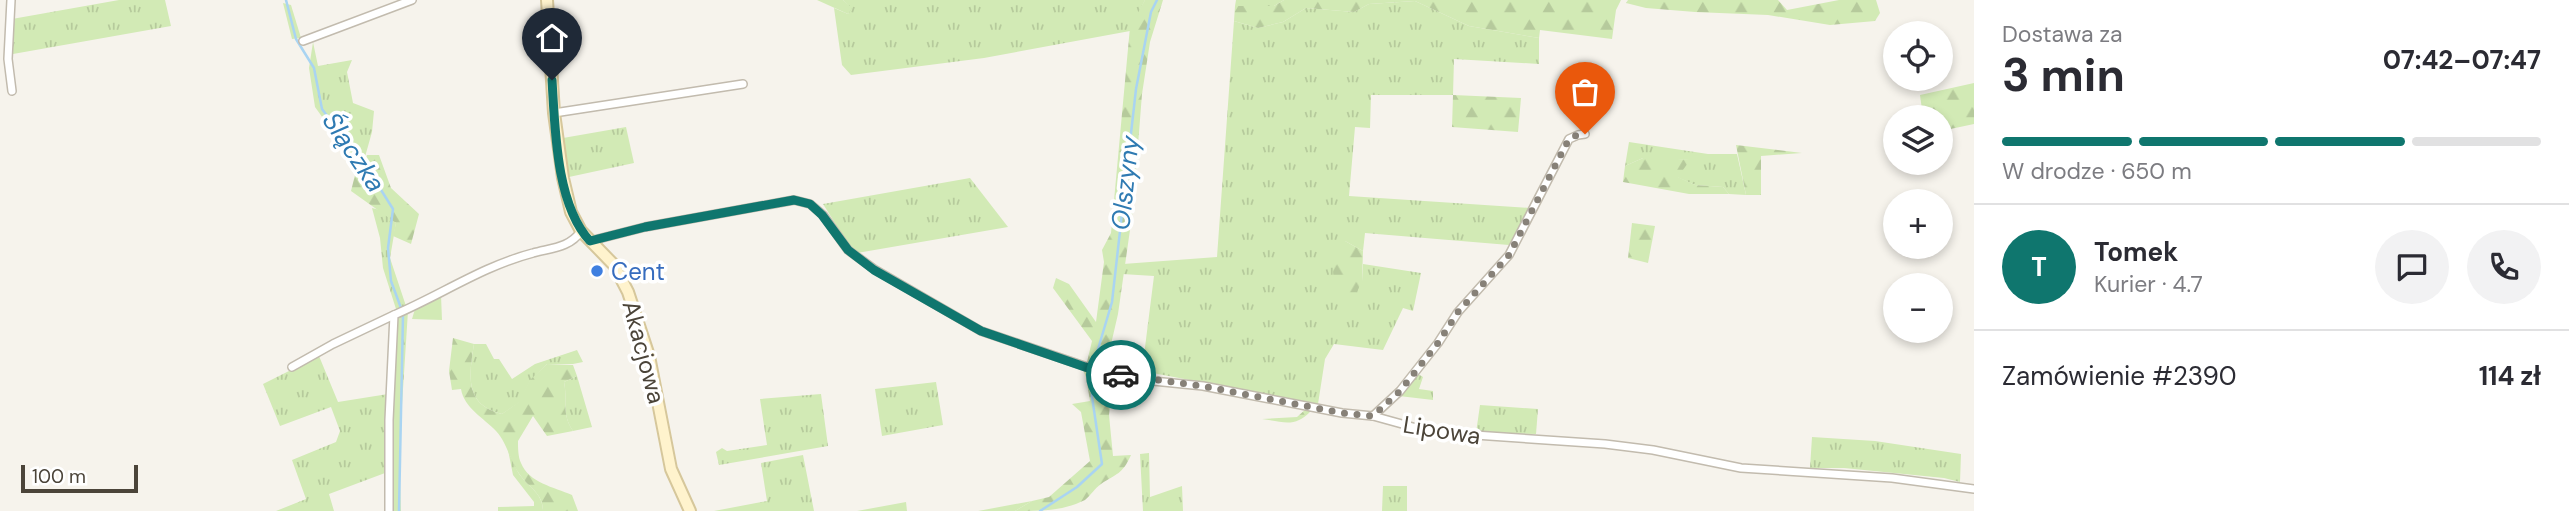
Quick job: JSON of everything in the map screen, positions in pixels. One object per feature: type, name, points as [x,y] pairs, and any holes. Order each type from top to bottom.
[{"type":"street","points":[[10,0],[8,59],[12,91]]},
{"type":"street","points":[[303,41],[412,0]]},
{"type":"street","name":"Akacjowa","points":[[547,0],[554,113],[563,178],[571,212],[581,231],[614,265],[628,292],[649,356],[671,469],[690,511]]},
{"type":"street","points":[[554,113],[743,84]]},
{"type":"street","points":[[1373,416],[1400,391],[1438,343],[1458,312],[1509,255],[1569,139],[1585,134]]},
{"type":"street","name":"Lipowa","points":[[590,241],[645,227],[794,200],[810,204],[816,209],[848,250],[874,270],[981,331],[1099,371],[1373,416],[1431,432],[1605,444],[1653,450],[1741,468],[1892,478],[1974,489]]},
{"type":"street","points":[[292,367],[332,344],[496,263],[568,243],[576,239],[581,231]]},
{"type":"street","points":[[389,511],[388,420],[394,315]]},
{"type":"green space","points":[[119,0],[165,0],[171,26],[13,54],[12,19]]},
{"type":"green space","points":[[817,0],[843,0],[852,8],[848,14]]},
{"type":"green space","points":[[843,0],[1145,0],[1130,31],[984,58],[851,75],[842,65],[834,8],[848,14],[851,8]]},
{"type":"green space","points":[[1145,0],[1163,0],[1150,42],[1142,94],[1133,209],[1118,314],[1106,366],[1087,362],[1092,341],[1053,288],[1056,278],[1069,284],[1096,322],[1104,262],[1102,250],[1111,233],[1130,27]]},
{"type":"green space","points":[[1236,0],[1284,0],[1274,6],[1235,6]]},
{"type":"green space","points":[[1284,0],[1621,0],[1616,10],[1612,39],[1540,30],[1539,38],[1469,26],[1415,1],[1369,4],[1354,12],[1306,8],[1283,22],[1258,28],[1234,21],[1235,6],[1274,6]]},
{"type":"green space","points":[[1628,0],[1778,0],[1787,10],[1839,0],[1876,0],[1880,13],[1875,21],[1830,25],[1768,15],[1646,8],[1626,3]]},
{"type":"green space","points":[[1415,1],[1469,26],[1539,38],[1539,64],[1454,59],[1453,95],[1371,95],[1370,128],[1355,127],[1349,196],[1530,208],[1509,245],[1365,233],[1363,251],[1345,241],[1362,281],[1363,264],[1421,273],[1413,311],[1403,308],[1383,350],[1334,344],[1325,359],[1318,404],[1142,371],[1154,276],[1122,274],[1123,264],[1217,257],[1234,21],[1258,28],[1283,22],[1306,8],[1354,12],[1369,4]]},
{"type":"green space","points":[[283,3],[291,5],[301,38],[292,39]]},
{"type":"green space","points":[[313,42],[318,66],[352,60],[347,72],[353,103],[374,111],[372,132],[361,171],[315,107],[309,68]]},
{"type":"green space","points":[[1974,83],[1974,124],[1953,128],[1953,105],[1921,105],[1920,95],[1953,91],[1953,88]]},
{"type":"green space","points":[[1453,95],[1521,98],[1518,132],[1452,127]]},
{"type":"green space","points":[[626,127],[634,163],[569,177],[563,138]]},
{"type":"green space","points":[[1629,142],[1708,154],[1737,154],[1746,195],[1729,194],[1723,187],[1695,185],[1677,177],[1689,160],[1643,158],[1625,166]]},
{"type":"green space","points":[[1736,145],[1802,153],[1761,156],[1761,195],[1746,195]]},
{"type":"green space","points":[[367,155],[379,155],[391,188],[419,214],[411,244],[393,236],[396,223],[351,191],[357,167],[361,170]]},
{"type":"green space","points":[[1643,158],[1690,160],[1678,177],[1695,185],[1723,187],[1729,194],[1689,194],[1623,182],[1625,166]]},
{"type":"green space","points":[[970,178],[1008,227],[857,253],[848,244],[823,204]]},
{"type":"green space","points":[[372,208],[380,210],[396,223],[390,258],[406,306],[396,309],[383,268],[380,238]]},
{"type":"green space","points":[[1632,223],[1655,226],[1648,263],[1628,258]]},
{"type":"green space","points":[[1345,241],[1363,251],[1362,281],[1354,297],[1338,296],[1334,280],[1334,261]]},
{"type":"green space","points":[[441,295],[442,320],[412,319],[415,309]]},
{"type":"green space","points":[[408,311],[399,452],[401,511],[391,511],[396,320]]},
{"type":"green space","points":[[453,338],[474,344],[471,377],[475,396],[490,410],[502,414],[519,402],[530,380],[547,364],[573,365],[577,376],[564,382],[566,413],[573,431],[547,436],[533,416],[518,441],[518,446],[520,461],[525,470],[543,484],[572,495],[578,511],[543,511],[541,500],[517,470],[500,436],[470,407],[461,389],[452,390],[449,371]]},
{"type":"green space","points":[[474,344],[486,344],[494,359],[499,359],[512,379],[535,364],[577,350],[583,362],[547,364],[530,381],[520,402],[502,414],[481,404],[475,396],[471,377]]},
{"type":"green space","points":[[319,356],[338,402],[388,394],[385,473],[329,494],[334,511],[276,511],[306,499],[292,460],[336,442],[340,431],[331,407],[280,426],[263,384]]},
{"type":"green space","points":[[1083,370],[1104,376],[1105,392],[1111,398],[1109,415],[1113,456],[1131,455],[1128,462],[1122,470],[1077,504],[1043,510],[1015,511],[1032,501],[1049,497],[1090,461],[1081,412],[1072,404],[1090,401]]},
{"type":"green space","points":[[1418,374],[1423,377],[1419,389],[1433,391],[1433,400],[1399,396]]},
{"type":"green space","points":[[577,376],[592,427],[573,431],[566,413],[564,382]]},
{"type":"green space","points":[[936,382],[943,425],[882,436],[875,389]]},
{"type":"green space","points":[[821,394],[828,446],[719,465],[716,452],[722,448],[727,451],[767,445],[760,399]]},
{"type":"green space","points":[[1480,405],[1538,409],[1536,434],[1476,433]]},
{"type":"green space","points":[[1306,409],[1311,411],[1294,422],[1262,419],[1297,417]]},
{"type":"green space","points":[[1812,437],[1875,441],[1961,454],[1960,482],[1844,468],[1810,468]]},
{"type":"green space","points":[[508,450],[518,472],[540,499],[543,511],[498,511],[498,507],[534,506],[534,502],[513,475]]},
{"type":"green space","points":[[1149,453],[1150,497],[1182,486],[1183,511],[1143,511],[1140,454]]},
{"type":"green space","points":[[803,455],[814,511],[714,511],[767,501],[761,463]]},
{"type":"green space","points":[[1383,486],[1407,486],[1407,511],[1382,511]]},
{"type":"green space","points":[[1032,501],[1015,511],[978,511]]},
{"type":"green space","points":[[906,502],[907,511],[857,511]]},
{"type":"waterway","name":"Ślączka","points":[[286,0],[296,39],[314,68],[322,109],[371,174],[393,209],[388,248],[391,281],[401,308]]},
{"type":"waterway","name":"Olszyny","points":[[1093,366],[1112,302],[1136,89],[1151,12],[1157,0]]},
{"type":"waterway","name":"Ślączka","points":[[399,511],[403,315]]},
{"type":"waterway","name":"Olszyny","points":[[1040,511],[1077,487],[1102,464],[1092,397],[1092,373]]},
{"type":"way so far","points":[[1121,375],[1202,386],[1342,413],[1373,416],[1400,391],[1438,343],[1458,312],[1509,255],[1569,139],[1585,134]]},
{"type":"place","name":"Cent","points":[[597,271]]},
{"type":"route","points":[[552,80],[563,178],[571,212],[576,224],[590,241],[645,227],[774,202],[794,200],[810,204],[822,215],[848,250],[874,270],[981,331],[1085,367],[1121,375]]}]
